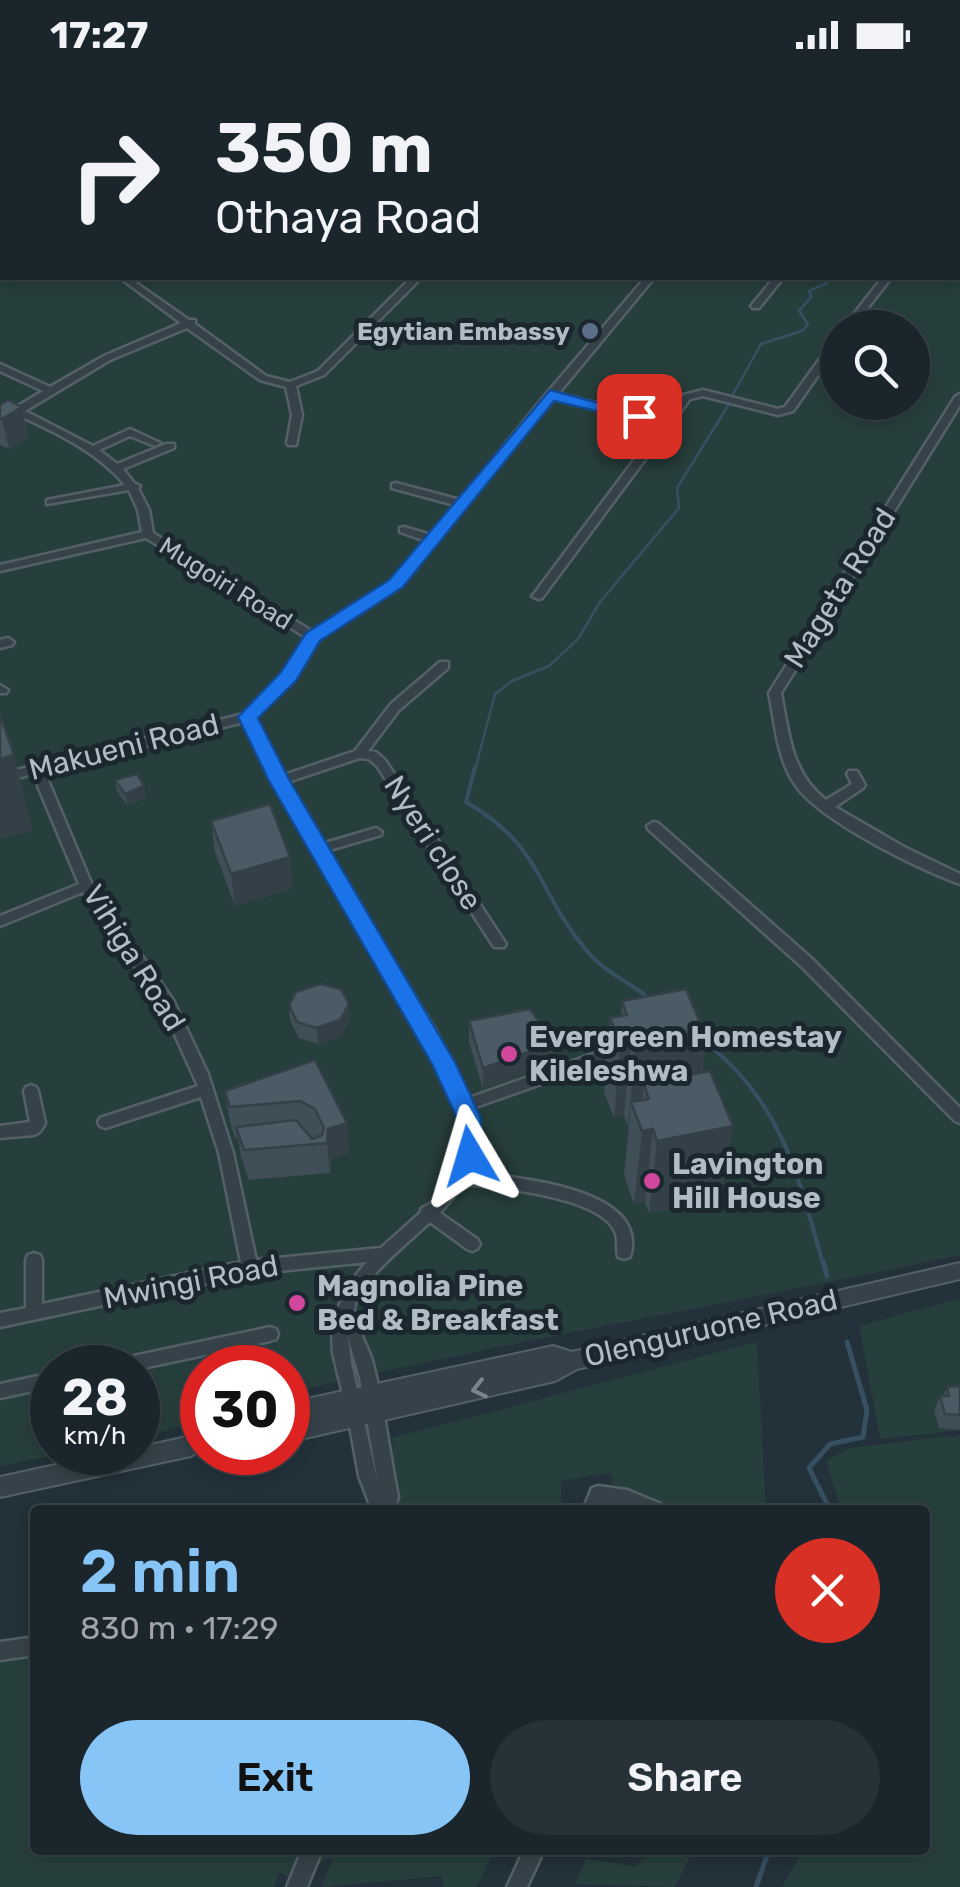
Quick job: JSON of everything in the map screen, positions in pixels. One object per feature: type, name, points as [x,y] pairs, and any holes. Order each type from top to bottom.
[{"type":"street","points":[[127,280],[192,322],[269,381],[292,385],[321,373],[414,280]]},
{"type":"street","points":[[380,1505],[371,1488],[363,1405],[340,1334],[345,1314],[357,1280],[460,1176],[472,1139],[464,1106],[430,1037],[279,781],[248,717],[289,676],[313,637],[388,592],[647,280]]},
{"type":"street","points":[[756,306],[776,280]]},
{"type":"street","points":[[862,310],[884,280]]},
{"type":"street","points":[[0,421],[107,358],[192,322]]},
{"type":"street","points":[[538,596],[687,397],[697,393],[778,412],[789,409],[820,365]]},
{"type":"street","points":[[0,368],[50,391]]},
{"type":"street","points":[[292,385],[297,415],[292,443]]},
{"type":"street","points":[[550,395],[669,423]]},
{"type":"street","name":"Mageta Road","points":[[960,397],[774,693],[794,772],[808,794],[913,858],[960,879]]},
{"type":"street","name":"Mugoiri Road","points":[[18,411],[92,450],[117,468],[135,486],[145,509],[148,534],[313,637]]},
{"type":"street","points":[[92,450],[130,432],[155,444]]},
{"type":"street","points":[[117,468],[170,446]]},
{"type":"street","points":[[51,502],[135,486]]},
{"type":"street","points":[[396,486],[462,504]]},
{"type":"street","points":[[404,530],[432,539]]},
{"type":"street","points":[[0,568],[148,534]]},
{"type":"street","name":"Nyeri close","points":[[360,754],[395,707],[444,665]]},
{"type":"street","name":"Makueni Road","points":[[0,778],[248,717]]},
{"type":"street","name":"Nyeri close","points":[[279,781],[360,754],[372,756],[381,763],[499,944]]},
{"type":"street","name":"Vihiga Road","points":[[36,769],[86,886],[168,1004],[207,1089],[225,1149],[250,1267]]},
{"type":"street","points":[[827,806],[856,791],[860,786],[853,774]]},
{"type":"street","points":[[653,826],[806,962],[960,1117]]},
{"type":"street","points":[[320,849],[376,832]]},
{"type":"street","points":[[0,921],[86,886]]},
{"type":"street","points":[[464,1106],[601,1057]]},
{"type":"street","points":[[105,1122],[207,1089]]},
{"type":"street","points":[[0,1132],[34,1129],[38,1122],[32,1090]]},
{"type":"street","points":[[225,1149],[248,1146]]},
{"type":"street","points":[[460,1176],[557,1192],[600,1204],[619,1226],[626,1244],[624,1252]]},
{"type":"street","points":[[427,1212],[472,1244]]},
{"type":"street","name":"Mwingi Road","points":[[0,1320],[250,1267],[383,1254]]},
{"type":"street","points":[[34,1260],[34,1313]]},
{"type":"street","name":"Olenguruone Road","points":[[363,1405],[555,1372],[572,1361],[960,1272]]},
{"type":"street","points":[[160,1357],[270,1334]]},
{"type":"street","points":[[0,1391],[30,1385]]},
{"type":"street","points":[[310,1411],[363,1405]]},
{"type":"street","points":[[310,1424],[363,1405]]},
{"type":"street","points":[[0,1487],[180,1448]]},
{"type":"street","points":[[594,1505],[598,1494],[606,1494],[640,1505]]},
{"type":"street","points":[[0,1651],[30,1647]]},
{"type":"street","points":[[296,1887],[310,1855]]},
{"type":"street","points":[[517,1887],[532,1855]]},
{"type":"green space","points":[[0,280],[960,280],[960,1255],[310,1388],[310,1345],[180,1345],[180,1426],[160,1432],[160,1345],[30,1345],[30,1460],[0,1466]]},
{"type":"green space","points":[[960,1298],[960,1430],[880,1439],[859,1326]]},
{"type":"green space","points":[[757,1342],[766,1505],[615,1505],[611,1473],[561,1481],[561,1505],[395,1505],[392,1438]]},
{"type":"green space","points":[[960,1435],[960,1887],[782,1887],[800,1855],[930,1855],[930,1505],[839,1505],[826,1461],[849,1448]]},
{"type":"green space","points":[[30,1642],[30,1855],[492,1855],[477,1887],[443,1887],[442,1876],[322,1887],[332,1858],[289,1878],[280,1872],[274,1887],[0,1887],[0,1650]]},
{"type":"green space","points":[[647,1855],[691,1855],[675,1887],[575,1884],[586,1859],[635,1866]]},
{"type":"building","points":[[8,400],[22,407],[2,419],[0,405]]},
{"type":"building","points":[[0,715],[14,755],[0,759]]},
{"type":"building","points":[[137,774],[144,786],[125,794],[115,780]]},
{"type":"building","points":[[270,804],[290,857],[231,874],[211,821]]},
{"type":"building","points":[[320,984],[341,989],[349,1004],[340,1020],[316,1028],[297,1022],[289,1005],[296,992]]},
{"type":"building","points":[[686,989],[707,1039],[635,1053],[631,1042],[620,1044],[610,1018],[627,1015],[622,1001]]},
{"type":"building","points":[[530,1009],[554,1043],[483,1068],[469,1021]]},
{"type":"building","points":[[315,1060],[347,1123],[328,1129],[327,1143],[244,1150],[236,1127],[296,1120],[312,1139],[322,1135],[324,1128],[315,1109],[300,1101],[230,1107],[225,1091]]},
{"type":"building","points":[[710,1071],[733,1126],[657,1141],[653,1129],[642,1131],[631,1102],[649,1099],[644,1084]]},
{"type":"building","points":[[960,1386],[960,1415],[945,1414],[940,1396],[949,1396],[947,1387]]},
{"type":"waterway","points":[[732,396],[761,344],[802,331],[808,324],[799,311],[811,297],[809,291],[827,283],[826,280]]},
{"type":"waterway","points":[[475,770],[495,694],[512,681],[549,666],[578,639],[600,602],[679,508],[677,488],[729,404]]},
{"type":"waterway","points":[[475,767],[466,802],[492,819],[525,853],[570,929],[593,958],[649,998]]},
{"type":"waterway","points":[[703,1040],[730,1064],[769,1114],[794,1169],[823,1264]]},
{"type":"waterway","points":[[823,1261],[827,1276]]},
{"type":"waterway","points":[[828,1505],[809,1468],[830,1444],[863,1437],[867,1410],[847,1342]]},
{"type":"waterway","points":[[756,1887],[767,1855]]},
{"type":"place","name":"Egytian Embassy","points":[[590,331]]},
{"type":"place","name":"Evergreen Homestay Kileleshwa","points":[[509,1054]]},
{"type":"place","name":"Lavington Hill House","points":[[652,1181]]},
{"type":"place","name":"Magnolia Pine Bed & Breakfast","points":[[297,1303]]},
{"type":"route","points":[[470,1156],[469,1118],[443,1062],[279,781],[248,717],[289,676],[313,637],[375,601],[396,584],[550,395],[639,416]]}]
